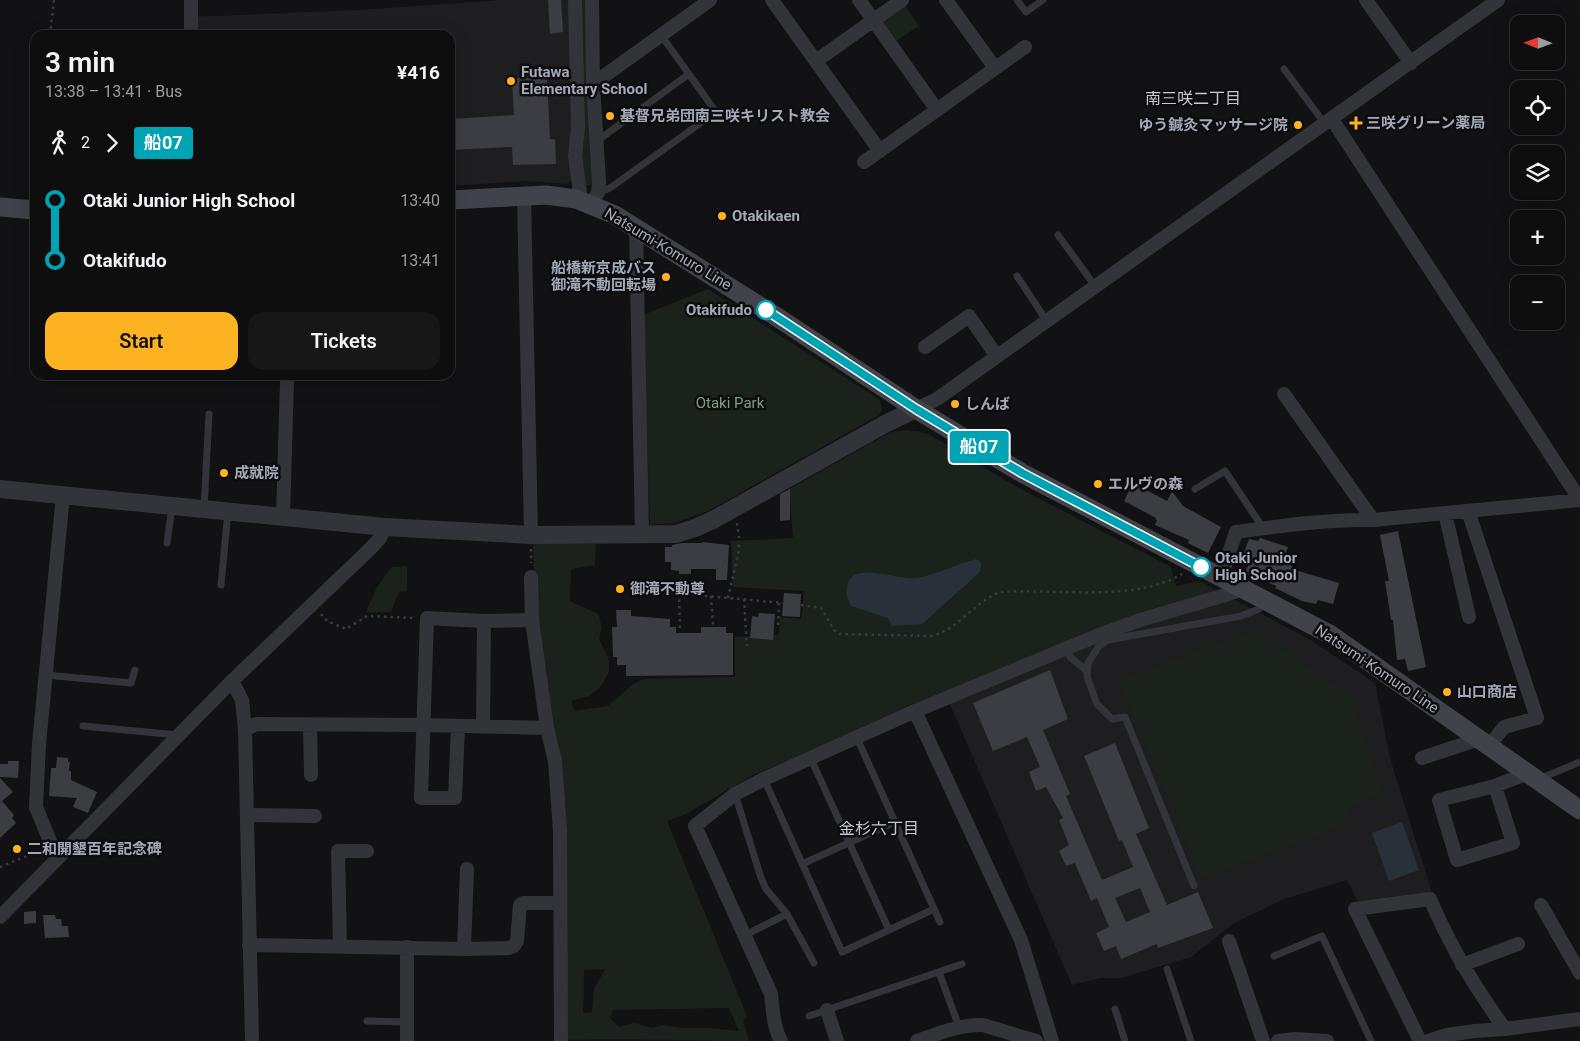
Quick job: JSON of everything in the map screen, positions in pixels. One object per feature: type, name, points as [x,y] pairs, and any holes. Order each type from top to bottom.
[{"type":"main road","name":"Natsumi-Komuro Line","points":[[455,200],[546,195],[590,199],[636,226],[916,409],[1022,473],[1331,635],[1580,810]]},
{"type":"main road","points":[[0,207],[30,210]]},
{"type":"street","points":[[191,0],[191,30]]},
{"type":"street","points":[[575,0],[578,128],[575,156],[590,199]]},
{"type":"street","points":[[590,199],[599,182],[593,84],[592,0]]},
{"type":"street","points":[[593,84],[710,0]]},
{"type":"street","points":[[772,0],[880,151]]},
{"type":"street","points":[[859,0],[937,110]]},
{"type":"street","points":[[816,61],[902,0]]},
{"type":"street","points":[[946,0],[995,68]]},
{"type":"street","points":[[1366,0],[1410,62]]},
{"type":"street","points":[[0,489],[385,527],[531,535],[676,534],[704,524],[885,424],[937,399],[996,355],[1498,0]]},
{"type":"street","points":[[864,162],[1025,47]]},
{"type":"street","points":[[1221,578],[1236,532],[1580,500],[1329,121]]},
{"type":"street","points":[[524,196],[531,535]]},
{"type":"street","points":[[636,226],[642,535]]},
{"type":"street","points":[[926,347],[969,316],[996,355]]},
{"type":"street","points":[[283,517],[287,381]]},
{"type":"street","points":[[1284,394],[1373,520]]},
{"type":"street","points":[[56,851],[36,807],[39,744],[62,495]]},
{"type":"street","points":[[1422,758],[1484,743],[1504,727],[1537,718],[1468,511]]},
{"type":"street","points":[[1445,513],[1469,617]]},
{"type":"street","points":[[0,917],[56,851],[178,736],[312,603],[371,548],[380,538],[385,527]]},
{"type":"street","points":[[531,577],[532,620],[547,728],[555,761],[560,822],[561,1041]]},
{"type":"street","points":[[782,1041],[777,1033],[773,1016],[771,994],[695,826],[735,794],[916,712],[1067,648],[1137,621],[1243,589]]},
{"type":"street","points":[[458,726],[455,798],[421,798],[427,618],[484,621],[532,620]]},
{"type":"street","points":[[483,727],[484,621]]},
{"type":"street","points":[[232,681],[242,700],[245,730],[252,1041]]},
{"type":"street","points":[[916,712],[1021,940],[1052,1041]]},
{"type":"street","points":[[245,730],[256,724],[547,728]]},
{"type":"street","points":[[310,724],[311,775]]},
{"type":"street","points":[[1494,786],[1513,843],[1457,860],[1439,800],[1532,776]]},
{"type":"street","points":[[247,815],[315,816]]},
{"type":"street","points":[[340,947],[338,851],[367,851]]},
{"type":"street","points":[[464,949],[467,869]]},
{"type":"street","points":[[1420,1041],[1355,909],[1430,899],[1444,932],[1462,965],[1481,997],[1505,1029]]},
{"type":"street","points":[[249,945],[464,949],[509,948],[514,946],[517,941],[520,905],[523,903],[560,903]]},
{"type":"street","points":[[1541,905],[1580,973]]},
{"type":"street","points":[[1230,941],[1263,1041]]},
{"type":"street","points":[[1462,965],[1518,944]]},
{"type":"street","points":[[407,948],[407,1041]]},
{"type":"street","points":[[827,1010],[837,1041]]},
{"type":"street","points":[[1428,1041],[1447,1035],[1478,1036],[1505,1029],[1580,1018]]},
{"type":"street","points":[[917,1041],[941,1037],[959,1027],[983,1025],[1010,1037],[1036,1041]]},
{"type":"street","points":[[1278,1041],[1295,1039],[1327,1041]]},
{"type":"lane","points":[[1017,0],[1026,12],[1042,0]]},
{"type":"lane","points":[[590,199],[610,188],[716,112],[661,35]]},
{"type":"lane","points":[[1284,69],[1329,121]]},
{"type":"lane","points":[[597,142],[689,74]]},
{"type":"lane","points":[[1058,235],[1095,286]]},
{"type":"lane","points":[[1017,276],[1046,320]]},
{"type":"lane","points":[[204,509],[209,414]]},
{"type":"lane","points":[[1195,489],[1225,471],[1263,528]]},
{"type":"lane","points":[[167,543],[172,506]]},
{"type":"lane","points":[[221,585],[228,511]]},
{"type":"lane","points":[[1194,886],[1125,717],[1112,719],[1097,704],[1087,677],[1088,663],[1099,646],[1108,640],[1241,616],[1259,609],[1266,600]]},
{"type":"lane","points":[[1067,648],[1070,657],[1087,671]]},
{"type":"lane","points":[[46,675],[131,683],[135,670]]},
{"type":"lane","points":[[83,726],[178,736]]},
{"type":"lane","points":[[857,738],[940,922]]},
{"type":"lane","points":[[811,759],[889,930]]},
{"type":"lane","points":[[1532,776],[1580,762]]},
{"type":"lane","points":[[764,780],[842,952],[934,909]]},
{"type":"lane","points":[[735,794],[766,889],[787,914],[814,963]]},
{"type":"lane","points":[[802,864],[894,822]]},
{"type":"lane","points":[[745,935],[787,914]]},
{"type":"lane","points":[[1274,956],[1322,936],[1371,1041]]},
{"type":"lane","points":[[808,1016],[962,964]]},
{"type":"lane","points":[[1167,969],[1191,1041]]},
{"type":"lane","points":[[939,972],[959,1027]]},
{"type":"lane","points":[[1115,1009],[1125,1041]]},
{"type":"lane","points":[[367,1021],[407,1022]]},
{"type":"path","points":[[51,30],[54,0]]},
{"type":"path","points":[[736,516],[739,538]]},
{"type":"path","points":[[531,535],[531,577]]},
{"type":"path","points":[[728,598],[739,544]]},
{"type":"path","points":[[800,605],[821,608],[834,630],[840,634],[931,636],[944,631],[991,596],[1000,592],[1101,592],[1157,586],[1171,581],[1186,572]]},
{"type":"path","points":[[685,580],[686,594]]},
{"type":"path","points":[[653,591],[783,603]]},
{"type":"path","points":[[679,594],[680,631]]},
{"type":"path","points":[[712,596],[713,625]]},
{"type":"path","points":[[744,599],[747,646]]},
{"type":"path","points":[[312,603],[327,620],[346,629],[367,616],[427,618]]},
{"type":"path","points":[[778,625],[779,603]]},
{"type":"path","points":[[0,867],[56,851]]},
{"type":"shaded area","name":"Futawa Elementary School","points":[[502,0],[570,0],[574,175],[568,184],[525,181],[455,186],[455,30],[194,30],[193,17],[358,10]]},
{"type":"shaded area","points":[[976,559],[981,564],[980,572],[922,624],[892,626],[888,618],[851,606],[848,599],[847,587],[850,579],[857,574],[876,573],[916,578]]},
{"type":"shaded area","name":"Otaki Junior High School","points":[[1233,599],[1309,639],[1375,683],[1390,758],[1432,893],[1358,902],[1347,880],[1284,899],[1234,923],[1191,957],[1121,978],[1101,978],[1072,985],[949,702],[1101,639]]},
{"type":"shaded area","points":[[1402,822],[1419,870],[1389,881],[1372,833]]},
{"type":"green space","points":[[579,0],[587,0],[593,181],[590,186],[584,185],[579,154]]},
{"type":"green space","points":[[904,4],[919,26],[896,41],[883,22]]},
{"type":"green space","name":"Otaki Park","points":[[708,289],[880,400],[882,409],[879,415],[708,511],[674,523],[650,525],[643,315]]},
{"type":"green space","points":[[906,430],[930,435],[1017,487],[1171,567],[1176,586],[1201,581],[1220,593],[1055,648],[912,704],[806,753],[753,775],[686,814],[667,821],[747,1016],[743,1021],[749,1041],[563,1040],[563,832],[536,626],[533,542],[596,544],[595,565],[571,569],[570,601],[598,614],[602,627],[599,639],[609,660],[609,672],[601,686],[589,696],[571,701],[575,711],[608,706],[632,685],[644,679],[735,677],[735,637],[779,635],[780,617],[801,619],[804,591],[733,587],[731,541],[793,538],[789,489],[891,432]],"holes":[[[605,969],[594,989],[592,1012],[583,1013],[584,970]],[[729,1008],[739,1031],[662,1025],[652,1028],[635,1023],[619,1027],[610,1018],[613,1010]]]},
{"type":"green space","points":[[407,566],[407,591],[399,592],[391,612],[366,612],[377,587],[392,567]]},
{"type":"green space","points":[[1256,630],[1352,698],[1382,792],[1349,807],[1348,820],[1315,836],[1200,879],[1118,680]]},
{"type":"building","points":[[548,0],[561,0],[563,32],[550,34]]},
{"type":"building","points":[[547,77],[550,139],[555,139],[556,164],[513,165],[512,147],[455,150],[455,119],[514,115],[512,81],[517,81],[517,78]]},
{"type":"building","points":[[1133,483],[1167,501],[1172,491],[1183,506],[1221,527],[1208,553],[1188,543],[1189,540],[1155,525],[1156,518],[1124,501]]},
{"type":"building","points":[[790,489],[790,520],[780,521],[780,494]]},
{"type":"building","points":[[1398,531],[1426,667],[1408,671],[1405,659],[1397,660],[1393,620],[1391,620],[1385,581],[1389,581],[1380,535]]},
{"type":"building","points":[[1260,538],[1288,547],[1283,560],[1292,564],[1291,566],[1296,568],[1295,570],[1339,583],[1333,604],[1318,600],[1316,604],[1302,601],[1275,588],[1276,586],[1245,573],[1250,561],[1242,558],[1249,539],[1258,541]]},
{"type":"building","points":[[702,542],[729,545],[727,580],[716,580],[716,569],[691,569],[691,574],[679,574],[679,571],[671,570],[671,562],[665,562],[665,547],[672,547],[672,545],[682,543]]},
{"type":"building","points":[[784,593],[801,594],[800,617],[782,616]]},
{"type":"building","points":[[616,610],[631,610],[631,616],[670,619],[670,627],[676,627],[676,633],[701,633],[701,627],[726,627],[726,633],[733,633],[733,675],[626,676],[626,665],[617,665],[617,657],[613,657],[612,627],[617,627]]},
{"type":"building","points":[[759,613],[775,614],[773,640],[750,638],[752,616],[758,617]]},
{"type":"building","points":[[1050,670],[1068,719],[1043,730],[1070,794],[1066,796],[1102,880],[1133,867],[1122,840],[1119,841],[1084,756],[1115,743],[1149,828],[1136,834],[1167,905],[1198,892],[1213,928],[1158,948],[1157,944],[1121,959],[1116,946],[1104,951],[1096,933],[1109,927],[1097,898],[1091,901],[1075,863],[1066,866],[1059,851],[1069,845],[1059,820],[1063,818],[1046,787],[1036,791],[1029,772],[1040,767],[1027,737],[993,751],[973,703]],"holes":[[[1140,888],[1150,912],[1126,922],[1115,898]]]},
{"type":"building","points":[[57,757],[68,758],[71,780],[97,792],[88,813],[73,807],[77,798],[49,796],[51,768],[56,768]]},
{"type":"building","points":[[8,761],[19,761],[18,778],[0,777],[0,764],[8,764]]},
{"type":"building","points":[[0,778],[13,792],[2,801],[14,815],[12,818],[16,823],[0,838]]},
{"type":"building","points":[[36,911],[36,923],[24,924],[24,912]]},
{"type":"building","points":[[43,915],[55,915],[56,919],[61,919],[62,926],[68,926],[69,937],[45,938]]},
{"type":"bus line","name":"船07","points":[[766,310],[916,409],[1022,473],[1201,567]]},
{"type":"place","name":"Futawa Elementary School","points":[[511,81]]},
{"type":"place","name":"基督兄弟団南三咲キリスト教会","points":[[610,116]]},
{"type":"place","name":"三咲グリーン薬局","points":[[1356,123]]},
{"type":"place","name":"ゆう鍼灸マッサージ院","points":[[1298,125]]},
{"type":"place","name":"Otakikaen","points":[[722,216]]},
{"type":"place","name":"船橋新京成バス 御滝不動回転場","points":[[666,277]]},
{"type":"place","name":"Otakifudo","points":[[766,310]]},
{"type":"place","name":"しんば","points":[[955,404]]},
{"type":"place","name":"成就院","points":[[224,473]]},
{"type":"place","name":"エルヴの森","points":[[1098,484]]},
{"type":"place","name":"Otaki Junior High School","points":[[1201,567]]},
{"type":"place","name":"御滝不動尊","points":[[620,589]]},
{"type":"place","name":"山口商店","points":[[1447,692]]},
{"type":"place","name":"二和開墾百年記念碑","points":[[17,849]]},
{"type":"district","name":"南三咲二丁目","points":[[1193,98]]},
{"type":"district","name":"金杉六丁目","points":[[879,828]]}]
